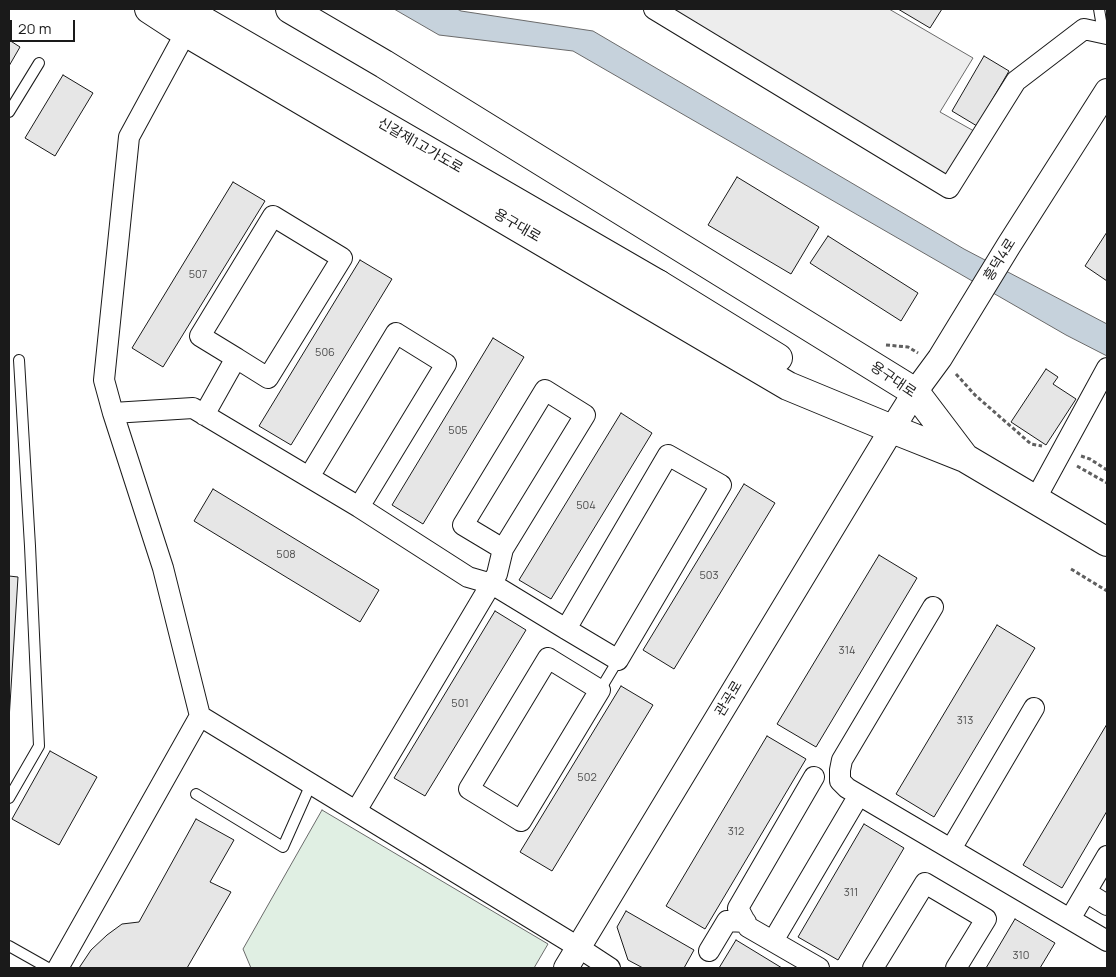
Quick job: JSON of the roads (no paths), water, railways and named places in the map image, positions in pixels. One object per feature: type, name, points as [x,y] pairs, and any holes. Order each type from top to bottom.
[{"type":"main road","name":"용구대로","points":[[149,9],[184,20],[788,386],[965,458],[1107,542]]},
{"type":"main road","name":"용구대로","points":[[290,9],[392,69],[915,392],[965,458]]},
{"type":"main road","name":"신갈제1고가도로","points":[[184,20],[658,284]]},
{"type":"main road","name":"용구대로","points":[[658,284],[892,429]]},
{"type":"street","points":[[654,9],[948,188],[1016,81],[1084,30],[1105,34]]},
{"type":"street","points":[[58,968],[200,716],[163,568],[104,380],[129,137],[184,20]]},
{"type":"street","name":"흥덕4로","points":[[892,429],[915,392],[940,358],[1107,91]]},
{"type":"street","points":[[273,216],[342,258],[268,378],[236,358],[200,336],[273,216]]},
{"type":"street","points":[[309,477],[396,334],[446,364],[359,506]]},
{"type":"street","points":[[204,415],[236,358]]},
{"type":"street","points":[[1035,500],[1106,370]]},
{"type":"street","points":[[356,811],[492,584],[497,574],[503,549],[585,415],[545,390],[463,525],[503,549]]},
{"type":"street","points":[[113,413],[193,408],[359,506],[468,577],[492,584],[566,629],[618,660],[721,485],[668,455],[566,629]]},
{"type":"street","name":"관곡로","points":[[566,968],[892,429]]},
{"type":"street","points":[[933,607],[842,760],[840,781],[846,788],[1107,941]]},
{"type":"street","points":[[548,658],[600,690],[521,821],[469,789],[548,658]]},
{"type":"street","points":[[951,849],[1034,708]]},
{"type":"street","points":[[200,716],[610,968]]},
{"type":"street","points":[[814,777],[738,908],[748,927],[819,968]]},
{"type":"street","points":[[773,941],[859,795]]},
{"type":"street","points":[[1070,919],[1107,856]]},
{"type":"street","points":[[873,968],[925,883],[986,919],[956,968]]},
{"type":"street","points":[[1086,892],[1107,905]]},
{"type":"street","points":[[709,950],[727,921],[746,922]]},
{"type":"lane","points":[[1099,9],[1105,34]]},
{"type":"lane","points":[[9,112],[39,63]]},
{"type":"lane","points":[[9,798],[39,746],[20,360]]},
{"type":"lane","points":[[600,690],[618,660]]},
{"type":"lane","points":[[196,794],[283,847],[311,784]]},
{"type":"lane","points":[[9,946],[48,968]]}]
